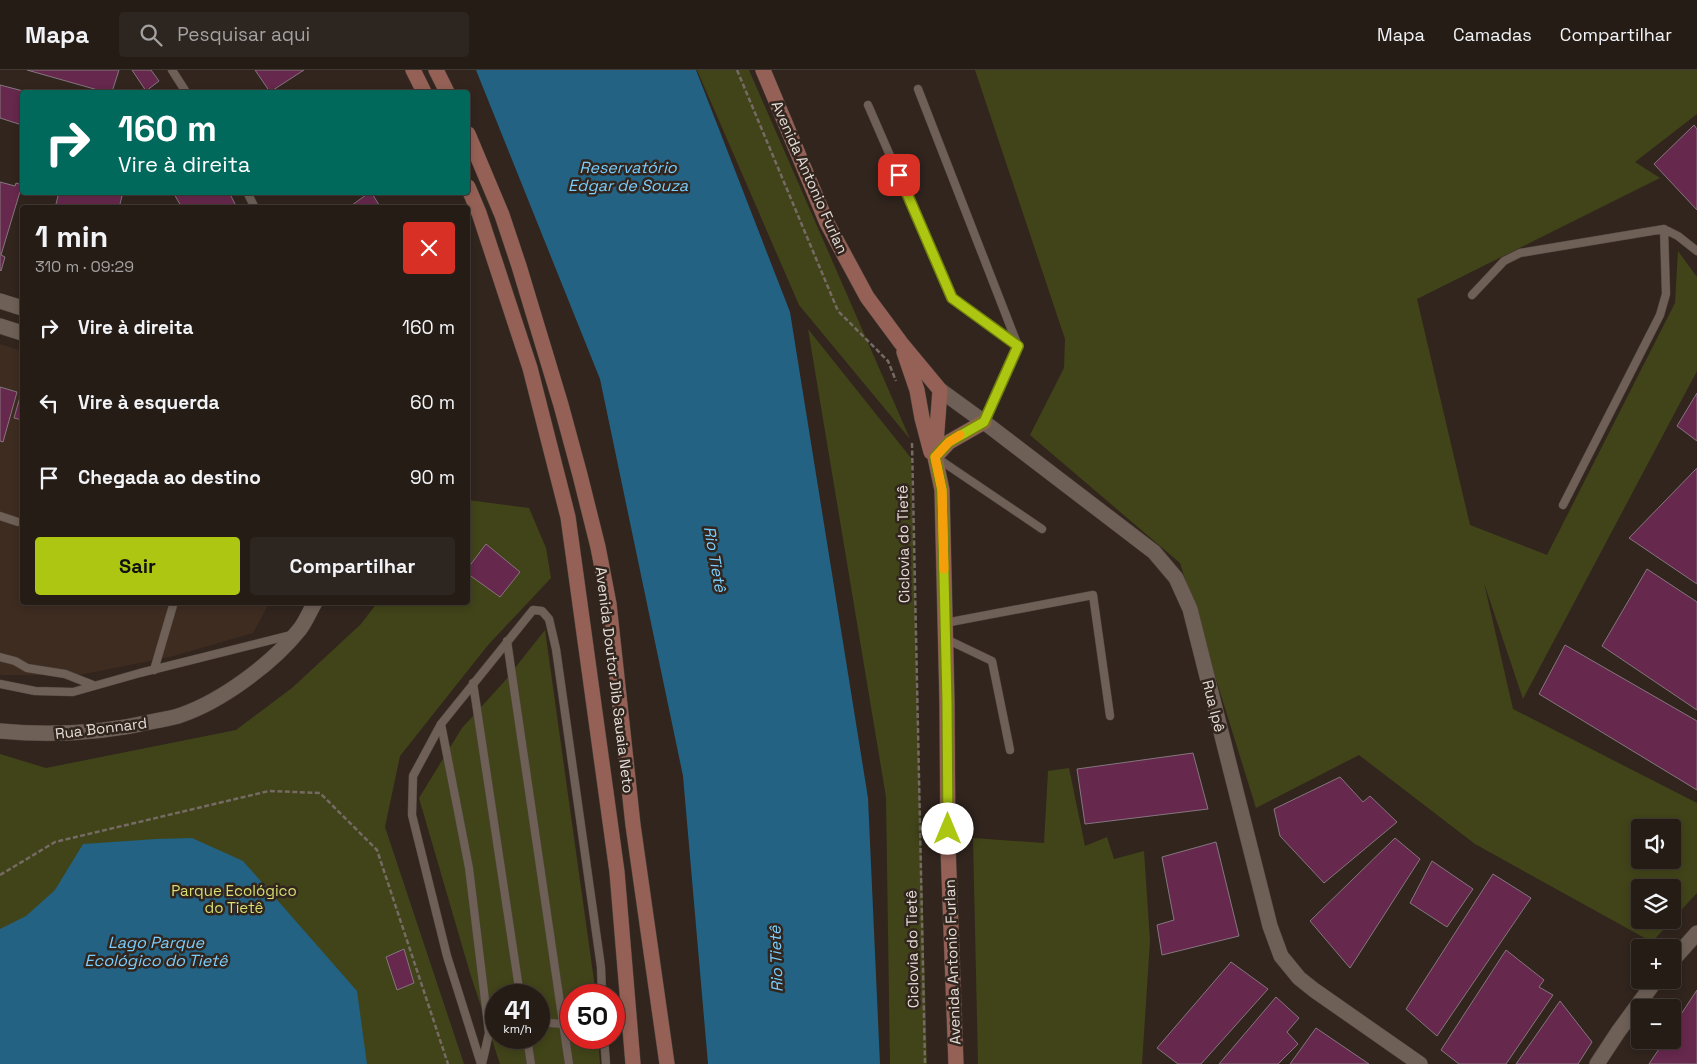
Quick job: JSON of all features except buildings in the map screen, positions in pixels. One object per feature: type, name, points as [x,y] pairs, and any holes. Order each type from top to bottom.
[{"type":"main road","points":[[414,70],[423,90]]},
{"type":"main road","points":[[436,70],[446,90]]},
{"type":"main road","name":"Avenida Antonio Furlan","points":[[763,70],[827,223],[867,297],[901,343],[940,390],[935,457],[942,490],[948,847],[956,1064]]},
{"type":"main road","name":"Avenida Doutor Dib Sauaia Neto","points":[[470,139],[502,215],[519,266],[561,405],[598,547],[609,604],[633,825],[667,1064]]},
{"type":"main road","name":"Avenida Doutor Dib Sauaia Neto","points":[[470,191],[480,213],[530,368],[568,517],[618,872],[633,1064]]},
{"type":"main road","points":[[901,343],[917,390],[922,418],[942,490]]},
{"type":"main road","points":[[935,457],[949,442],[984,422]]},
{"type":"street","points":[[0,301],[20,307]]},
{"type":"street","points":[[0,326],[20,331]]},
{"type":"street","name":"Rua Ipê","points":[[940,390],[1154,552],[1176,578],[1190,609],[1270,926],[1281,956],[1299,978],[1314,990],[1420,1064]]},
{"type":"street","name":"Rua Bonnard","points":[[0,731],[47,734],[74,733],[129,727],[181,715],[218,697],[257,672],[295,634],[313,605]]},
{"type":"street","points":[[1681,952],[1697,933]]},
{"type":"street","points":[[1597,1064],[1649,989]]},
{"type":"lane","points":[[172,70],[185,90]]},
{"type":"lane","points":[[918,90],[1018,346],[984,422]]},
{"type":"lane","points":[[868,105],[952,298],[1018,346]]},
{"type":"lane","points":[[1472,295],[1504,261],[1520,252],[1664,229],[1678,236],[1697,251]]},
{"type":"lane","points":[[1563,505],[1660,316],[1666,294],[1664,229]]},
{"type":"lane","points":[[935,457],[1042,529]]},
{"type":"lane","points":[[0,516],[18,522]]},
{"type":"lane","points":[[945,623],[1092,595],[1110,716]]},
{"type":"lane","points":[[154,670],[173,605]]},
{"type":"lane","points":[[481,1064],[446,956],[412,815],[413,776],[441,724],[533,610],[542,611],[550,619],[556,649],[601,967],[602,984]]},
{"type":"lane","points":[[0,684],[35,691],[73,692],[93,685],[295,634]]},
{"type":"lane","points":[[946,639],[992,661],[1010,750]]},
{"type":"lane","points":[[507,640],[560,1010]]},
{"type":"lane","points":[[0,657],[15,661],[27,668],[65,674],[93,685]]},
{"type":"lane","points":[[473,683],[518,984]]},
{"type":"lane","points":[[441,724],[469,868],[489,1033],[481,1064]]},
{"type":"lane","points":[[529,1049],[532,1064]]},
{"type":"lane","points":[[566,1049],[569,1064]]},
{"type":"lane","points":[[605,1049],[606,1064]]},
{"type":"path","points":[[737,70],[838,311],[888,361],[900,388]]},
{"type":"path","name":"Ciclovia do Tietê","points":[[912,436],[925,1064]]},
{"type":"path","points":[[0,875],[55,842],[268,791],[320,793],[377,850],[448,1064]]},
{"type":"shaded area","points":[[0,344],[20,350],[20,605],[268,605],[253,633],[170,657],[79,675],[0,675]]},
{"type":"green space","points":[[697,70],[749,70],[910,439],[799,305]]},
{"type":"green space","points":[[975,70],[1697,70],[1697,114],[1635,162],[1660,178],[1417,299],[1470,525],[1547,555],[1675,303],[1678,251],[1697,277],[1697,371],[1523,699],[1484,583],[1513,709],[1697,803],[1697,893],[1681,910],[1681,879],[1631,879],[1631,929],[1664,929],[1655,939],[1647,939],[1475,844],[1359,755],[1256,808],[1180,563],[1030,435],[1064,368],[1065,339]]},
{"type":"green space","points":[[808,329],[911,458],[927,1064],[890,1064],[886,797]]},
{"type":"green space","name":"Parque Ecológico do Tietê","points":[[470,500],[529,508],[546,548],[551,578],[488,645],[400,756],[385,827],[464,1064],[0,1064],[0,754],[46,768],[236,730],[292,688],[361,624],[375,605],[470,605]]},
{"type":"green space","points":[[545,630],[594,984],[560,984],[560,1049],[599,1049],[600,1064],[500,1064],[495,1049],[550,1049],[550,984],[485,984],[485,1018],[419,798],[462,728],[503,683]]},
{"type":"green space","points":[[1069,768],[1085,846],[1107,837],[1114,859],[1144,851],[1150,941],[1142,1064],[978,1064],[973,838],[1044,843],[1048,771]]},
{"type":"water","name":"Reservatório Edgar de Souza","points":[[476,70],[696,70],[790,312],[868,798],[880,1064],[708,1064],[683,776],[600,379]]},
{"type":"water","name":"Lago Parque Ecológico do Tietê","points":[[192,838],[243,861],[357,991],[367,1064],[0,1064],[0,929],[26,916],[55,890],[83,844]]},
{"type":"slow traffic","points":[[944,569],[942,490],[935,457],[949,442],[960,435]]},
{"type":"route","points":[[899,175],[952,298],[1018,346],[984,422],[949,442],[935,457],[942,490],[948,829]]},
{"type":"water label","name":"Rio Tietê","points":[[715,559]]},
{"type":"water label","name":"Rio Tietê","points":[[776,959]]}]
